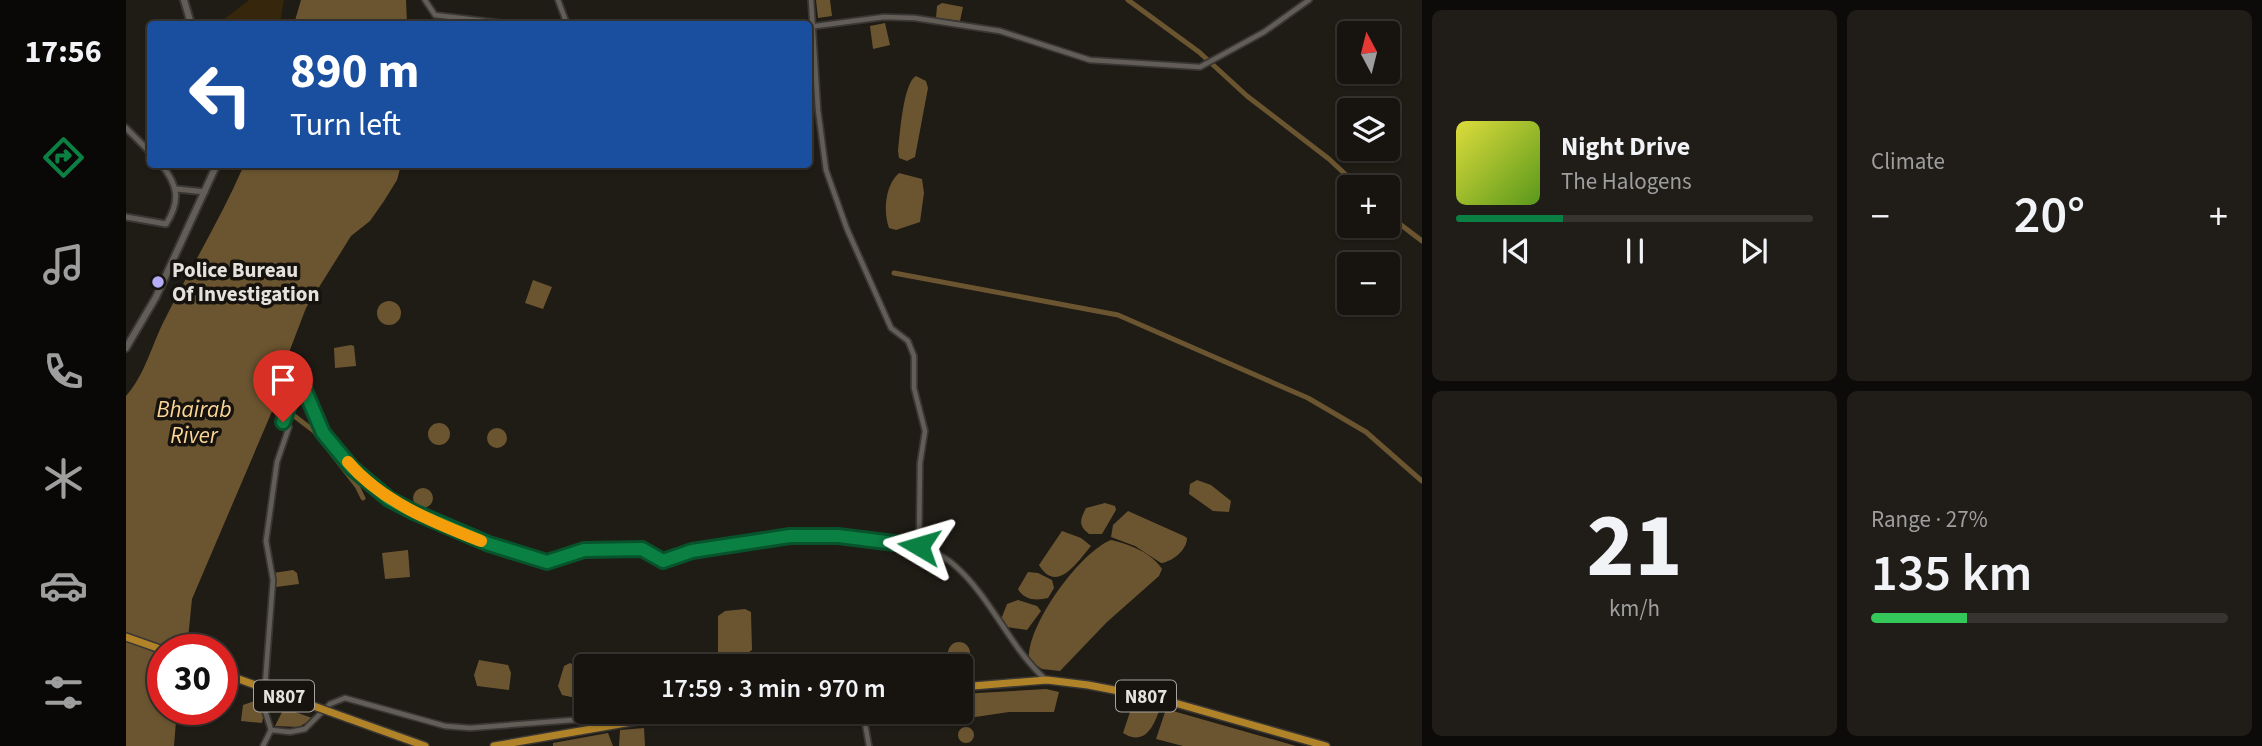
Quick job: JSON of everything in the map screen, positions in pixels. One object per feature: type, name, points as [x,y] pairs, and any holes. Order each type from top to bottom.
[{"type":"highway","points":[[126,637],[147,644]]},
{"type":"highway","name":"N807","points":[[238,679],[425,746]]},
{"type":"highway","name":"N807","points":[[973,686],[1047,680],[1161,699],[1326,746]]},
{"type":"highway","points":[[494,746],[624,724]]},
{"type":"main road","points":[[184,0],[190,21]]},
{"type":"main road","points":[[126,348],[156,297],[215,168]]},
{"type":"street","points":[[425,0],[435,15],[485,21]]},
{"type":"street","points":[[558,0],[567,21]]},
{"type":"street","points":[[811,0],[811,21]]},
{"type":"street","points":[[812,27],[884,17],[915,18],[1000,31],[1090,60],[1200,67],[1264,32],[1309,0]]},
{"type":"street","points":[[812,39],[826,170],[834,198],[891,328],[908,341],[914,356],[914,388],[925,431],[920,463],[919,546]]},
{"type":"street","points":[[126,128],[147,149]]},
{"type":"street","points":[[126,216],[166,224],[177,200],[177,189],[164,168]]},
{"type":"street","points":[[177,189],[205,192]]},
{"type":"street","points":[[263,746],[271,730],[265,705],[273,580],[266,541],[277,462],[289,427],[283,424],[288,408],[285,371],[294,365],[323,433],[352,468],[389,499],[442,526],[547,562],[584,550],[642,549],[663,561],[692,551],[790,536],[838,536],[919,546],[953,564],[984,600],[1018,650],[1047,680]]},
{"type":"street","points":[[271,730],[290,732],[305,729],[330,704],[345,698],[444,726],[470,728],[573,720],[586,721],[602,728]]},
{"type":"street","points":[[865,724],[869,746]]},
{"type":"shaded area","points":[[249,0],[284,0],[280,21],[222,21]]},
{"type":"water","points":[[301,0],[406,0],[407,21],[295,21]]},
{"type":"water","points":[[816,0],[830,0],[832,16],[818,18]]},
{"type":"water","points":[[942,3],[963,7],[960,21],[936,18],[937,6]]},
{"type":"water","points":[[885,23],[890,45],[873,49],[870,26]]},
{"type":"water","points":[[916,76],[926,81],[928,88],[915,157],[907,161],[899,158],[898,151],[905,99]]},
{"type":"water","name":"Bhairab River","points":[[243,168],[400,168],[397,180],[384,201],[370,221],[351,236],[306,308],[283,368],[273,409],[192,599],[188,634],[147,634],[147,725],[176,725],[174,746],[126,746],[126,396],[143,369],[165,319]]},
{"type":"water","points":[[899,173],[922,179],[924,193],[920,222],[896,230],[889,228],[886,207],[888,191]]},
{"type":"water","points":[[533,280],[552,287],[543,309],[525,303]]},
{"type":"water","points":[[389,301],[397,305],[401,313],[397,321],[389,325],[381,321],[377,313],[381,305]]},
{"type":"water","points":[[354,346],[356,366],[335,368],[334,348]]},
{"type":"water","points":[[439,423],[447,426],[450,434],[447,442],[439,445],[431,442],[428,434],[431,426]]},
{"type":"water","points":[[497,428],[504,431],[507,438],[504,445],[497,448],[490,445],[487,438],[490,431]]},
{"type":"water","points":[[1197,480],[1211,485],[1231,501],[1229,512],[1213,511],[1189,494],[1190,484]]},
{"type":"water","points":[[423,488],[430,491],[433,498],[430,505],[423,508],[416,505],[413,498],[416,491]]},
{"type":"water","points":[[1105,503],[1115,506],[1116,510],[1102,534],[1089,534],[1081,522],[1086,508]]},
{"type":"water","points":[[1128,511],[1187,538],[1182,551],[1174,558],[1161,563],[1135,546],[1111,537],[1113,525]]},
{"type":"water","points":[[1062,531],[1081,538],[1091,546],[1074,567],[1060,576],[1053,577],[1039,565]]},
{"type":"water","points":[[1111,540],[1152,558],[1162,569],[1159,576],[1107,622],[1060,671],[1042,669],[1029,660],[1030,646],[1045,610],[1085,559]]},
{"type":"water","points":[[408,550],[410,577],[385,579],[382,553]]},
{"type":"water","points":[[293,570],[297,573],[299,584],[276,587],[273,573]]},
{"type":"water","points":[[1028,572],[1038,573],[1052,580],[1054,588],[1048,598],[1031,599],[1021,593],[1018,589]]},
{"type":"water","points":[[1018,600],[1037,606],[1041,611],[1027,630],[1007,627],[1000,622],[1007,604]]},
{"type":"water","points":[[745,609],[751,612],[752,650],[746,654],[718,654],[718,616],[725,611]]},
{"type":"water","points":[[959,642],[967,645],[970,654],[948,653],[951,645]]},
{"type":"water","points":[[479,660],[508,665],[511,673],[509,690],[477,686],[474,675]]},
{"type":"water","points":[[570,663],[574,665],[574,698],[562,695],[558,686],[564,666]]},
{"type":"water","points":[[1046,689],[1059,692],[1054,712],[1009,712],[973,717],[973,693]]},
{"type":"water","points":[[260,699],[265,707],[262,723],[241,721],[243,705]]},
{"type":"water","points":[[1133,703],[1151,706],[1159,711],[1151,729],[1137,737],[1123,733]]},
{"type":"water","points":[[284,708],[312,719],[299,727],[275,726]]},
{"type":"water","points":[[1166,709],[1296,746],[1183,746],[1156,739]]},
{"type":"water","points":[[963,727],[969,727],[974,735],[972,741],[963,743],[958,738],[958,732]]},
{"type":"water","points":[[644,728],[645,746],[619,746],[620,730]]},
{"type":"water","points":[[608,733],[613,746],[553,746],[553,743]]},
{"type":"waterway","points":[[1128,0],[1199,52],[1247,96],[1346,175]]},
{"type":"waterway","points":[[1400,224],[1422,241]]},
{"type":"waterway","points":[[894,273],[1118,315],[1308,398],[1366,432],[1422,481]]},
{"type":"waterway","points":[[285,422],[293,415],[314,431],[357,486],[363,498]]},
{"type":"slow traffic","points":[[348,462],[389,499],[442,526],[481,541]]},
{"type":"place","name":"Police Bureau Of Investigation","points":[[158,282]]},
{"type":"route","points":[[283,422],[288,408],[285,371],[294,365],[323,433],[352,468],[389,499],[442,526],[547,562],[570,552],[584,550],[642,549],[663,561],[692,551],[790,536],[838,536],[919,546]]}]
